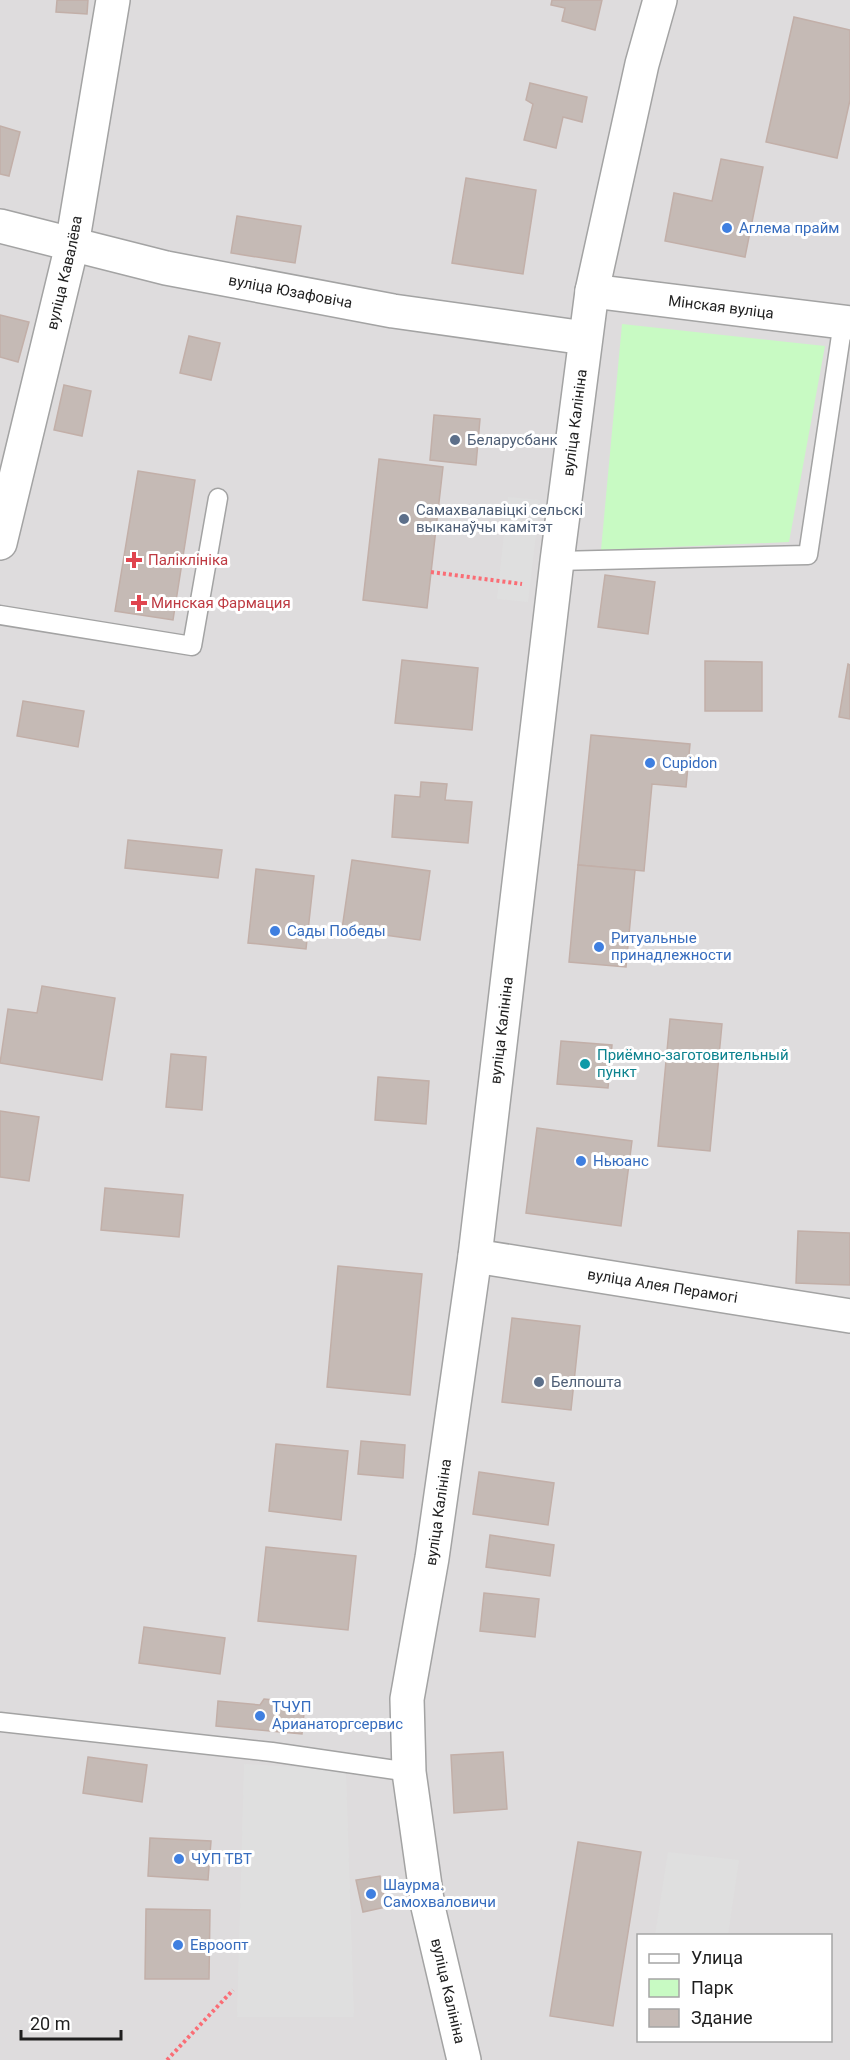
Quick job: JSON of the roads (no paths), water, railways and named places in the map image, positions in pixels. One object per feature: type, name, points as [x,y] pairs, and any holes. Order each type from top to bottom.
[{"type":"street","name":"вуліца Кавалёва","points":[[0,543],[72,244],[113,0]]},
{"type":"street","name":"вуліца Калініна","points":[[464,2060],[429,1907],[409,1772],[407,1699],[432,1558],[475,1256],[585,338],[592,291],[642,64],[660,0]]},
{"type":"street","name":"вуліца Юзафовіча","points":[[0,226],[166,268],[393,311],[585,338]]},
{"type":"street","name":"Мінская вуліца","points":[[592,291],[847,323]]},
{"type":"street","name":"вуліца Алея Перамогі","points":[[475,1256],[850,1316]]},
{"type":"lane","points":[[557,561],[808,555],[847,323]]},
{"type":"lane","points":[[0,615],[192,646],[218,498]]},
{"type":"lane","points":[[0,1722],[272,1752],[409,1772]]},
{"type":"place","name":"Аглема прайм","points":[[727,228]]},
{"type":"place","name":"Беларусбанк","points":[[455,440]]},
{"type":"place","name":"Самахвалавіцкі сельскі выканаўчы камітэт","points":[[404,519]]},
{"type":"place","name":"Паліклініка","points":[[134,560]]},
{"type":"place","name":"Минская Фармация","points":[[139,603]]},
{"type":"place","name":"Cupidon","points":[[650,763]]},
{"type":"place","name":"Сады Победы","points":[[275,931]]},
{"type":"place","name":"Ритуальные принадлежности","points":[[599,947]]},
{"type":"place","name":"Приёмно-заготовительный пункт","points":[[585,1064]]},
{"type":"place","name":"Ньюанс","points":[[581,1161]]},
{"type":"place","name":"Белпошта","points":[[539,1382]]},
{"type":"place","name":"ТЧУП Арианаторгсервис","points":[[260,1716]]},
{"type":"place","name":"ЧУП ТВТ","points":[[179,1859]]},
{"type":"place","name":"Шаурма. Самохваловичи","points":[[371,1894]]},
{"type":"place","name":"Евроопт","points":[[178,1945]]}]
